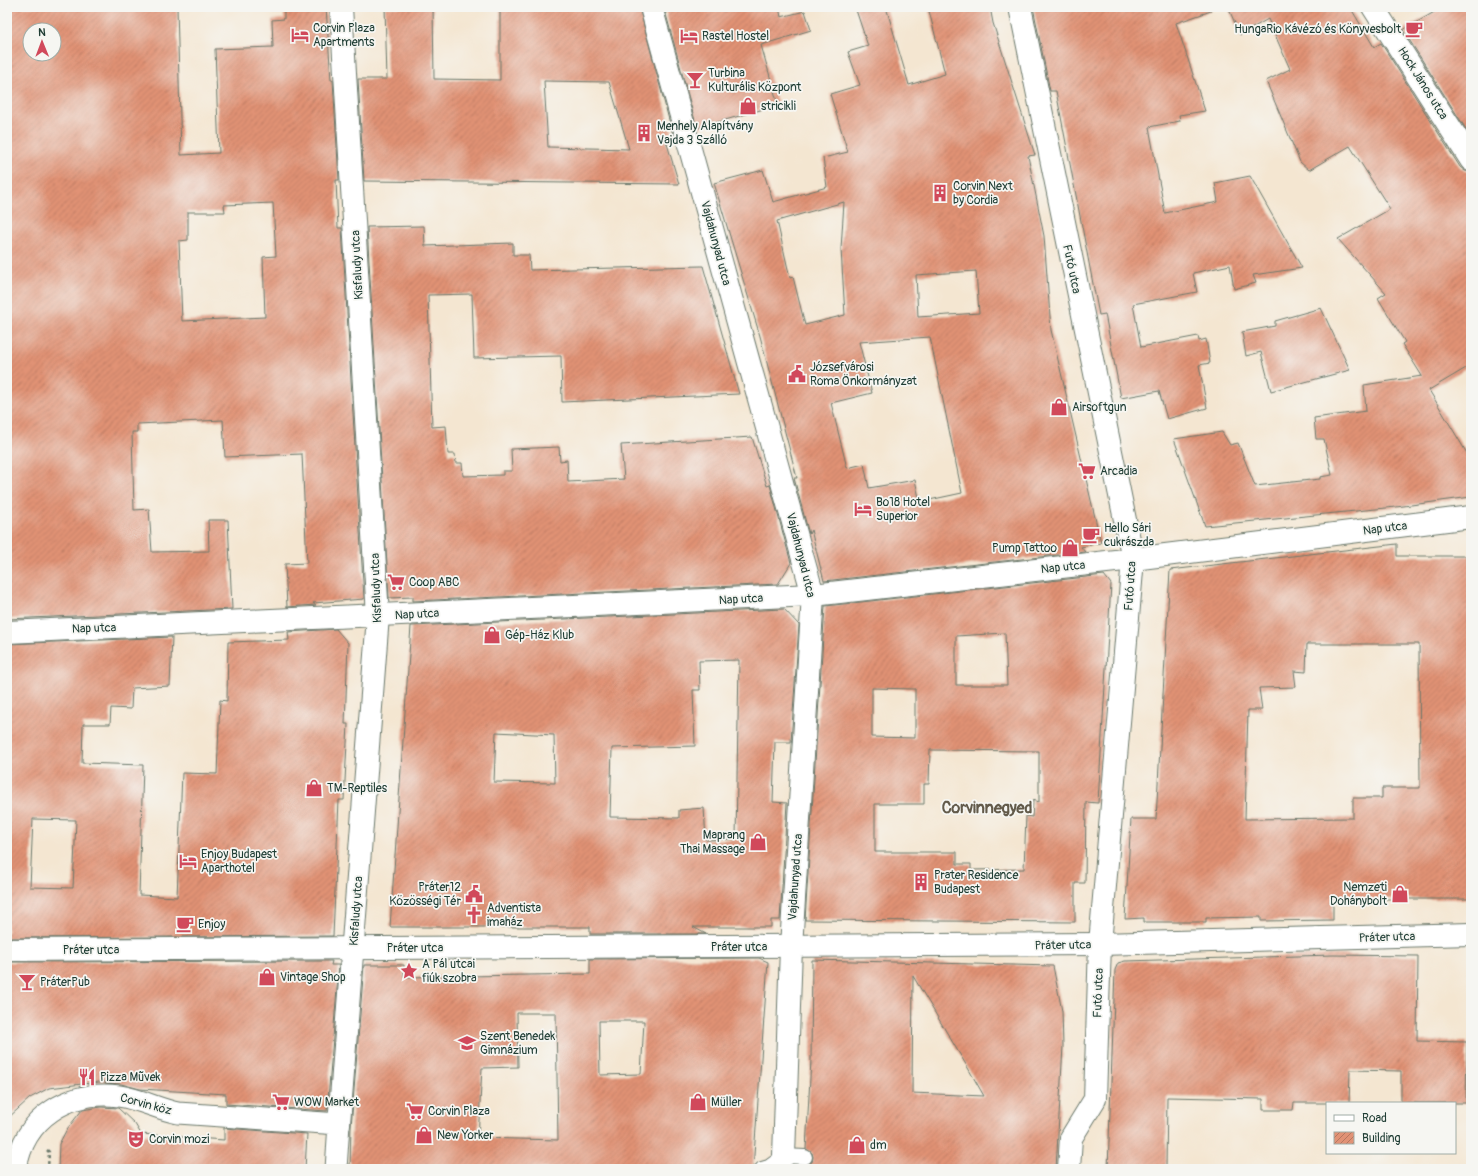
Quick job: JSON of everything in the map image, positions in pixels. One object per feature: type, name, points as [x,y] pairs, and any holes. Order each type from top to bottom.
[{"type":"street","name":"Kisfaludy utca","points":[[336,1169],[378,616],[341,7]]},
{"type":"street","name":"Vajdahunyad utca","points":[[651,7],[813,595],[791,947],[784,1163]]},
{"type":"street","name":"Futó utca","points":[[1020,7],[1133,559],[1100,944],[1094,1099],[1071,1138],[1069,1169]]},
{"type":"street","name":"Hock János utca","points":[[1373,7],[1471,160]]},
{"type":"street","name":"Nap utca","points":[[7,632],[813,595],[1133,559],[1471,518]]},
{"type":"street","name":"Práter utca","points":[[7,950],[791,947],[1100,944],[1471,934]]},
{"type":"street","name":"Corvin köz","points":[[16,1169],[22,1146],[31,1130],[49,1111],[70,1100],[91,1095],[118,1096],[137,1100],[163,1110],[178,1113],[339,1124]]},
{"type":"lane","points":[[762,1169],[805,1157]]},
{"type":"building","points":[[7,7],[177,7],[181,155],[219,153],[215,49],[273,47],[272,20],[284,19],[284,7],[326,7],[331,80],[333,80],[339,180],[336,180],[338,228],[342,228],[364,599],[313,603],[316,605],[287,607],[285,564],[307,563],[302,454],[225,457],[223,420],[137,424],[137,432],[132,432],[134,510],[149,509],[152,552],[209,551],[208,520],[228,520],[232,609],[7,619]],"holes":[[[273,203],[276,256],[263,257],[265,317],[182,321],[179,241],[188,240],[188,212],[225,212],[224,205]]]},
{"type":"building","points":[[385,7],[433,7],[434,79],[500,80],[500,7],[639,7],[673,135],[665,137],[679,184],[364,181],[358,79],[387,79]],"holes":[[[544,81],[609,82],[629,149],[548,147]]]},
{"type":"building","points":[[664,7],[779,7],[781,17],[805,11],[811,30],[761,45],[778,105],[697,128]]},
{"type":"building","points":[[855,7],[886,7],[909,85],[945,74],[928,7],[990,7],[993,23],[1035,155],[1028,156],[1044,236],[1051,330],[1101,543],[1081,547],[1085,552],[824,581],[811,530],[809,534],[794,478],[797,478],[760,336],[714,183],[763,170],[773,202],[827,187],[823,158],[848,152],[830,94],[860,85],[848,52],[868,46]],"holes":[[[844,202],[841,249],[845,315],[805,325],[793,277],[790,278],[777,221]],[[976,271],[979,313],[918,317],[916,275]],[[930,337],[962,493],[920,502],[915,480],[869,488],[864,464],[847,468],[831,403],[872,393],[859,342]]]},
{"type":"building","points":[[1033,7],[1210,7],[1211,11],[1176,23],[1205,111],[1179,115],[1180,121],[1149,127],[1165,213],[1218,202],[1215,183],[1250,176],[1302,268],[1253,275],[1256,283],[1234,289],[1230,265],[1193,273],[1197,292],[1133,304],[1141,347],[1198,336],[1199,341],[1206,339],[1210,363],[1199,365],[1207,408],[1167,419],[1159,391],[1121,398],[1105,314],[1099,315],[1056,91],[1050,91]]},
{"type":"building","points":[[1228,7],[1350,7],[1374,47],[1381,43],[1460,167],[1465,171],[1471,172],[1471,365],[1429,390],[1471,460],[1471,497],[1396,507],[1205,526],[1174,439],[1222,432],[1230,445],[1238,443],[1255,486],[1320,479],[1320,477],[1332,475],[1324,439],[1316,439],[1314,418],[1366,411],[1364,385],[1422,376],[1402,344],[1405,342],[1378,298],[1386,293],[1338,239],[1390,209],[1350,146],[1309,170],[1300,162],[1266,81],[1290,69],[1268,19],[1240,35]]},
{"type":"building","points":[[1443,7],[1471,7],[1471,137],[1403,30]]},
{"type":"building","points":[[424,226],[425,246],[513,243],[513,255],[529,255],[530,270],[703,266],[739,394],[562,402],[561,356],[474,358],[472,294],[428,295],[432,427],[446,426],[448,454],[455,454],[456,463],[462,463],[463,476],[503,475],[503,471],[512,471],[511,449],[559,447],[560,461],[567,460],[568,482],[624,479],[621,445],[752,437],[767,486],[770,485],[791,563],[778,584],[413,601],[413,597],[389,598],[367,227]]},
{"type":"building","points":[[1321,308],[1350,370],[1271,391],[1261,352],[1246,356],[1242,332],[1275,326],[1275,321]]},
{"type":"building","points":[[1397,544],[1397,556],[1471,556],[1471,899],[1333,899],[1333,920],[1261,921],[1261,917],[1206,918],[1206,922],[1144,922],[1144,918],[1125,919],[1131,819],[1156,819],[1170,570]],"holes":[[[1307,644],[1419,644],[1420,788],[1382,788],[1382,798],[1353,798],[1353,818],[1245,819],[1248,710],[1262,710],[1259,688],[1296,687],[1294,671],[1306,672]]]},
{"type":"building","points":[[1104,575],[1111,584],[1098,803],[1086,802],[1085,883],[1075,883],[1075,922],[805,920],[825,606]],"holes":[[[1005,633],[1007,685],[956,685],[956,636]],[[872,688],[915,689],[915,738],[872,737]],[[930,750],[1039,751],[1039,802],[1033,800],[1032,817],[1026,816],[1024,869],[971,870],[971,864],[957,864],[957,852],[875,852],[875,804],[924,804],[924,784],[929,784]]]},
{"type":"building","points":[[784,609],[799,625],[791,742],[775,742],[773,802],[787,803],[780,920],[771,920],[771,927],[693,927],[706,934],[590,934],[590,927],[390,927],[411,626]],"holes":[[[739,660],[736,839],[706,840],[704,808],[679,810],[679,818],[610,817],[612,748],[695,746],[693,690],[700,690],[699,661]],[[496,732],[554,735],[555,783],[494,782]]]},
{"type":"building","points":[[336,629],[348,643],[345,724],[348,724],[344,800],[339,800],[333,936],[7,938],[7,844],[9,816],[7,816],[7,644],[172,637],[170,686],[132,688],[131,709],[111,708],[110,724],[83,724],[82,763],[143,765],[139,895],[177,897],[182,773],[217,774],[220,700],[227,701],[228,642],[289,640],[288,632]],"holes":[[[33,819],[76,820],[73,888],[30,887]]]},
{"type":"building","points":[[1333,955],[1418,956],[1417,1041],[1467,1042],[1466,1103],[1401,1102],[1401,1071],[1350,1070],[1349,1102],[1294,1103],[1293,1110],[1263,1110],[1263,1099],[1167,1097],[1166,1169],[1108,1169],[1115,970],[1118,963],[1125,961]]},
{"type":"building","points":[[759,958],[768,962],[753,1169],[350,1169],[351,1127],[364,965],[404,965],[404,977],[590,974],[590,959]],"holes":[[[517,1013],[556,1013],[558,1140],[478,1138],[482,1068],[518,1067]],[[599,1021],[644,1021],[641,1074],[600,1075]]]},
{"type":"building","points":[[812,960],[1053,966],[1062,1011],[1063,1046],[1056,1169],[805,1169],[805,1165],[812,1162],[813,1157],[812,1153],[806,1149],[811,1060]],"holes":[[[913,976],[984,1096],[912,1093]]]},
{"type":"building","points":[[332,961],[331,965],[339,965],[327,1111],[226,1104],[226,1094],[140,1089],[121,1084],[105,1083],[107,1081],[49,1088],[30,1098],[7,1119],[7,962]]},
{"type":"building","name":"Corvin mozi","points":[[101,1107],[118,1108],[135,1124],[141,1134],[224,1140],[224,1128],[307,1134],[305,1169],[58,1169],[59,1144],[67,1129],[82,1110]]},
{"type":"place","name":"HungaRio Kávézó és Könyvesbolt","points":[[1414,29]]},
{"type":"place","name":"Corvin Plaza Apartments","points":[[300,35]]},
{"type":"place","name":"Rastel Hostel","points":[[689,36]]},
{"type":"place","name":"Turbina Kulturális Központ","points":[[695,80]]},
{"type":"place","name":"stricikli","points":[[748,106]]},
{"type":"place","name":"Menhely Alapítvány Vajda 3 Szálló","points":[[644,133]]},
{"type":"place","name":"Corvin Next by Cordia","points":[[940,193]]},
{"type":"place","name":"Józsefvárosi Roma Önkormányzat","points":[[797,374]]},
{"type":"place","name":"Airsoftgun","points":[[1059,407]]},
{"type":"place","name":"Arcadia","points":[[1087,471]]},
{"type":"place","name":"Bo18 Hotel Superior","points":[[863,509]]},
{"type":"place","name":"Hello Sári cukrászda","points":[[1091,535]]},
{"type":"place","name":"Pump Tattoo","points":[[1070,548]]},
{"type":"place","name":"Coop ABC","points":[[396,582]]},
{"type":"place","name":"Gép-Ház Klub","points":[[492,635]]},
{"type":"place","name":"TM-Reptiles","points":[[314,788]]},
{"type":"place","name":"Maprang Thai Massage","points":[[758,842]]},
{"type":"place","name":"Enjoy Budapest Aparthotel","points":[[188,861]]},
{"type":"place","name":"Prater Residence Budapest","points":[[921,882]]},
{"type":"place","name":"Práter12 Közösségi Tér","points":[[474,894]]},
{"type":"place","name":"Nemzeti Dohánybolt","points":[[1400,894]]},
{"type":"place","name":"Adventista imaház","points":[[474,915]]},
{"type":"place","name":"Enjoy","points":[[185,924]]},
{"type":"place","name":"A Pál utcai fiúk szobra","points":[[409,971]]},
{"type":"place","name":"Vintage Shop","points":[[267,977]]},
{"type":"place","name":"PráterPub","points":[[27,982]]},
{"type":"place","name":"Szent Benedek Gimnázium","points":[[467,1043]]},
{"type":"place","name":"Pizza Mũvek","points":[[87,1077]]},
{"type":"place","name":"WOW Market","points":[[281,1102]]},
{"type":"place","name":"Müller","points":[[698,1102]]},
{"type":"place","name":"Corvin Plaza","points":[[415,1111]]},
{"type":"place","name":"New Yorker","points":[[424,1135]]},
{"type":"place","name":"Corvin mozi","points":[[136,1139]]},
{"type":"place","name":"dm","points":[[857,1145]]},
{"type":"district","name":"Corvinnegyed","points":[[987,807]]}]
